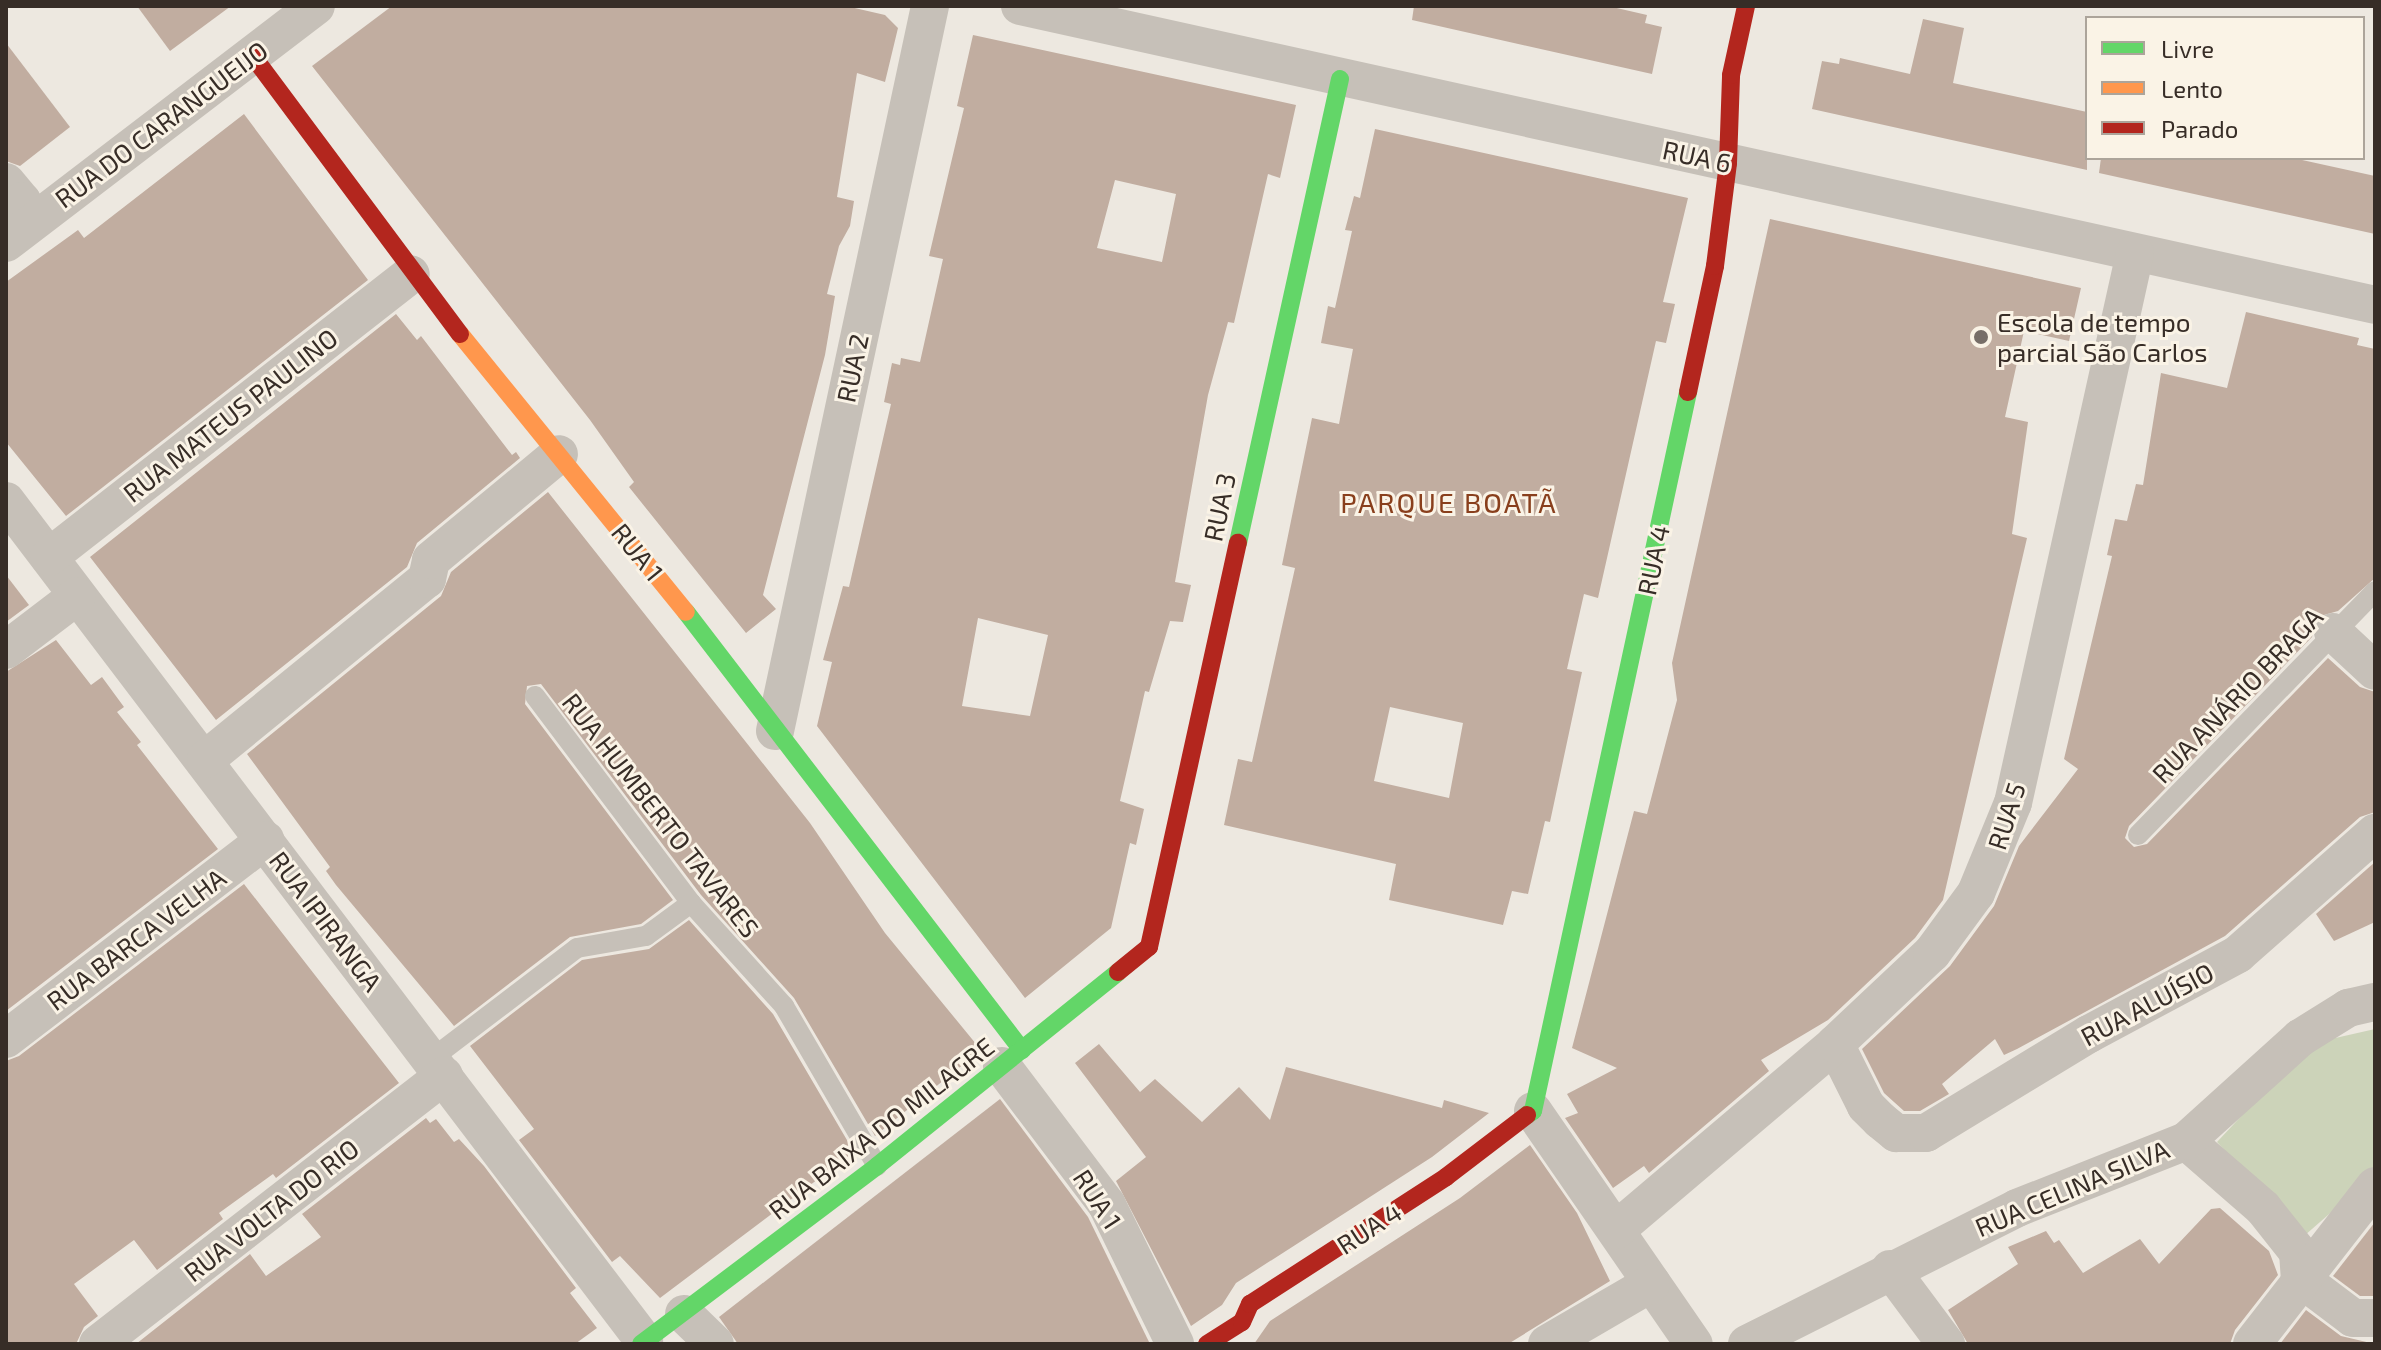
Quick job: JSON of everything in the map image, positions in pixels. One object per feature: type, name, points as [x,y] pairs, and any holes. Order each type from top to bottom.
[{"type":"street","name":"RUA DO CARANGUEIJO","points":[[6,243],[316,6]]},
{"type":"street","name":"RUA 2","points":[[775,731],[930,6]]},
{"type":"street","name":"RUA 6","points":[[1020,6],[2375,305]]},
{"type":"street","name":"RUA 4","points":[[1207,1344],[1242,1322],[1250,1304],[1446,1177],[1533,1111],[1715,266],[1728,163],[1731,75],[1746,6]]},
{"type":"street","name":"RUA 1","points":[[252,55],[411,274],[559,454],[775,731],[1012,1058],[1107,1205],[1175,1344]]},
{"type":"street","name":"RUA 3","points":[[1149,947],[1340,79]]},
{"type":"street","points":[[6,182],[22,201],[6,213]]},
{"type":"street","name":"RUA 5","points":[[1616,1230],[1835,1044],[1932,953],[1976,893],[1993,858],[2013,803],[2135,253]]},
{"type":"street","name":"RUA MATEUS PAULINO","points":[[49,557],[411,274]]},
{"type":"street","points":[[206,759],[427,579],[431,560],[559,454]]},
{"type":"street","name":"RUA IPIRANGA","points":[[6,501],[206,759],[642,1343]]},
{"type":"street","points":[[6,650],[77,596]]},
{"type":"street","points":[[2333,632],[2375,671]]},
{"type":"street","name":"RUA ALUÍSIO","points":[[1835,1044],[1866,1106],[1896,1133],[1926,1133],[2089,1034],[2195,981],[2238,954],[2375,833]]},
{"type":"street","name":"RUA BARCA VELHA","points":[[6,1039],[265,840]]},
{"type":"street","name":"RUA BAIXA DO MILAGRE","points":[[642,1343],[877,1166],[1149,947]]},
{"type":"street","name":"RUA CELINA SILVA","points":[[1747,1344],[1890,1269],[2017,1208],[2186,1141],[2300,1038],[2348,1008],[2375,1002]]},
{"type":"street","name":"RUA VOLTA DO RIO","points":[[98,1344],[437,1068]]},
{"type":"street","points":[[1533,1111],[1694,1344]]},
{"type":"street","points":[[2186,1141],[2263,1208],[2298,1252],[2300,1278],[2354,1326]]},
{"type":"street","points":[[2252,1344],[2300,1278],[2375,1186]]},
{"type":"street","points":[[1890,1269],[1946,1344]]},
{"type":"street","points":[[1547,1344],[1652,1283]]},
{"type":"street","points":[[684,1314],[715,1344]]},
{"type":"lane","name":"RUA ANÁRIO BRAGA","points":[[2138,835],[2375,591]]},
{"type":"lane","name":"RUA HUMBERTO TAVARES","points":[[535,696],[691,903],[784,1006],[877,1166]]},
{"type":"lane","points":[[437,1068],[577,948],[646,936],[691,903]]},
{"type":"green space","points":[[2375,1029],[2375,1174],[2304,1236],[2217,1142],[2309,1044]]},
{"type":"building","points":[[137,6],[231,6],[170,51]]},
{"type":"building","points":[[392,6],[846,6],[885,15],[898,28],[885,82],[857,73],[837,197],[854,201],[850,226],[839,246],[827,294],[835,296],[825,355],[763,595],[776,609],[746,633],[629,487],[634,482],[590,420],[312,66]]},
{"type":"building","points":[[1414,6],[1608,6],[1647,15],[1645,23],[1662,27],[1652,74],[1412,20]]},
{"type":"building","points":[[1923,19],[1964,28],[1953,83],[2085,112],[2087,170],[1812,109],[1822,61],[1839,64],[1840,58],[1910,74]]},
{"type":"building","points":[[973,35],[1296,105],[1280,178],[1268,174],[1234,323],[1228,322],[1208,395],[1175,582],[1191,585],[1183,622],[1170,621],[1149,692],[1145,691],[1120,801],[1144,809],[1136,845],[1130,843],[1111,928],[1025,998],[817,726],[832,662],[823,660],[843,586],[849,587],[891,404],[884,402],[892,363],[900,365],[901,358],[920,362],[943,259],[929,256],[964,108],[957,106]],"holes":[[[1115,180],[1176,194],[1162,262],[1097,248]],[[978,618],[1048,635],[1030,716],[962,706]]]},
{"type":"building","points":[[6,43],[70,127],[20,166],[6,161]]},
{"type":"building","points":[[244,114],[368,280],[66,516],[6,442],[6,282],[78,230],[84,238]]},
{"type":"building","points":[[1375,129],[1688,198],[1663,302],[1675,304],[1666,343],[1656,341],[1598,598],[1584,594],[1567,669],[1582,672],[1550,822],[1545,821],[1528,894],[1512,891],[1503,925],[1389,900],[1396,864],[1224,825],[1238,759],[1252,762],[1295,568],[1282,565],[1312,418],[1339,424],[1353,349],[1321,343],[1328,306],[1335,308],[1352,231],[1345,230],[1354,196],[1360,198]],"holes":[[[1390,707],[1463,723],[1449,798],[1374,781]]]},
{"type":"building","points":[[2101,160],[2302,160],[2375,176],[2375,234],[2099,173]]},
{"type":"building","points":[[1770,219],[2081,288],[2069,341],[2024,331],[2005,417],[2028,422],[2012,534],[2027,538],[1943,900],[1915,938],[1828,1020],[1761,1060],[1769,1071],[1649,1173],[1644,1166],[1613,1188],[1565,1118],[1578,1113],[1567,1094],[1617,1068],[1572,1048],[1634,811],[1647,814],[1677,700],[1672,663]]},
{"type":"building","points":[[2246,312],[2359,338],[2357,345],[2375,349],[2375,578],[2338,611],[2317,617],[2312,637],[2129,826],[2125,838],[2134,847],[2147,844],[2328,658],[2360,687],[2375,692],[2375,812],[2360,817],[2225,936],[2004,1055],[1995,1039],[1942,1084],[1949,1094],[1920,1111],[1904,1111],[1884,1093],[1862,1049],[1950,966],[1994,906],[2019,846],[2078,769],[2064,759],[2112,556],[2107,555],[2115,519],[2127,521],[2136,484],[2143,485],[2161,373],[2227,388]]},
{"type":"building","points":[[396,314],[417,340],[421,336],[512,455],[516,452],[520,458],[417,543],[407,567],[216,720],[90,557]]},
{"type":"building","points":[[548,492],[810,823],[885,933],[981,1050],[875,1136],[794,998],[701,895],[541,684],[527,686],[525,704],[673,900],[641,924],[570,937],[454,1026],[336,885],[326,871],[330,867],[247,754],[441,596],[451,572]]},
{"type":"building","points":[[6,575],[29,605],[6,622]]},
{"type":"building","points":[[56,640],[91,685],[102,677],[124,707],[117,712],[141,742],[137,745],[218,849],[6,1011],[6,672]]},
{"type":"building","points":[[2375,862],[2375,922],[2334,941],[2316,914]]},
{"type":"building","points":[[244,884],[399,1083],[276,1178],[273,1174],[219,1213],[223,1219],[157,1270],[134,1240],[74,1284],[98,1316],[84,1327],[76,1344],[6,1344],[6,1061],[19,1056]]},
{"type":"building","points":[[689,920],[773,1014],[854,1152],[660,1298],[620,1256],[612,1262],[519,1140],[534,1129],[470,1046],[582,960],[649,949]]},
{"type":"building","points":[[1099,1044],[1140,1092],[1155,1079],[1202,1122],[1239,1087],[1270,1120],[1286,1067],[1442,1108],[1444,1100],[1489,1113],[1432,1157],[1236,1283],[1222,1305],[1191,1326],[1116,1181],[1146,1157],[1075,1063]]},
{"type":"building","points":[[1000,1099],[1088,1217],[1150,1344],[738,1344],[719,1317]]},
{"type":"building","points":[[426,1118],[430,1123],[436,1119],[454,1142],[459,1139],[484,1166],[576,1288],[570,1293],[597,1328],[575,1344],[136,1344],[250,1254],[266,1276],[321,1237],[302,1214]]},
{"type":"building","points":[[1530,1145],[1577,1213],[1610,1281],[1508,1344],[1254,1344],[1270,1321],[1460,1198]]},
{"type":"building","points":[[2220,1208],[2269,1251],[2278,1275],[2235,1330],[2230,1344],[1968,1344],[1948,1310],[2018,1264],[2008,1247],[2046,1231],[2054,1243],[2059,1240],[2083,1273],[2140,1239],[2159,1264],[2211,1209]]},
{"type":"building","points":[[2375,1222],[2375,1296],[2360,1296],[2333,1276]]},
{"type":"building","points":[[2306,1310],[2341,1336],[2375,1344],[2280,1344]]},
{"type":"traffic: fast","points":[[1238,543],[1340,79]]},
{"type":"traffic: fast","points":[[1527,1115],[1533,1111],[1688,392]]},
{"type":"traffic: fast","points":[[686,612],[1022,1050]]},
{"type":"traffic: fast","points":[[641,1344],[877,1166],[1118,972]]},
{"type":"traffic: slow","points":[[460,334],[686,612]]},
{"type":"traffic: jam","points":[[1688,392],[1715,266],[1728,163],[1731,75],[1746,6]]},
{"type":"traffic: jam","points":[[252,55],[460,334]]},
{"type":"traffic: jam","points":[[1118,972],[1149,947],[1238,543]]},
{"type":"traffic: jam","points":[[1207,1344],[1242,1322],[1250,1304],[1446,1177],[1527,1115]]},
{"type":"place","name":"Escola de tempo parcial São Carlos","points":[[1981,337]]},
{"type":"district","name":"PARQUE BOATÃ","points":[[1449,502]]}]
